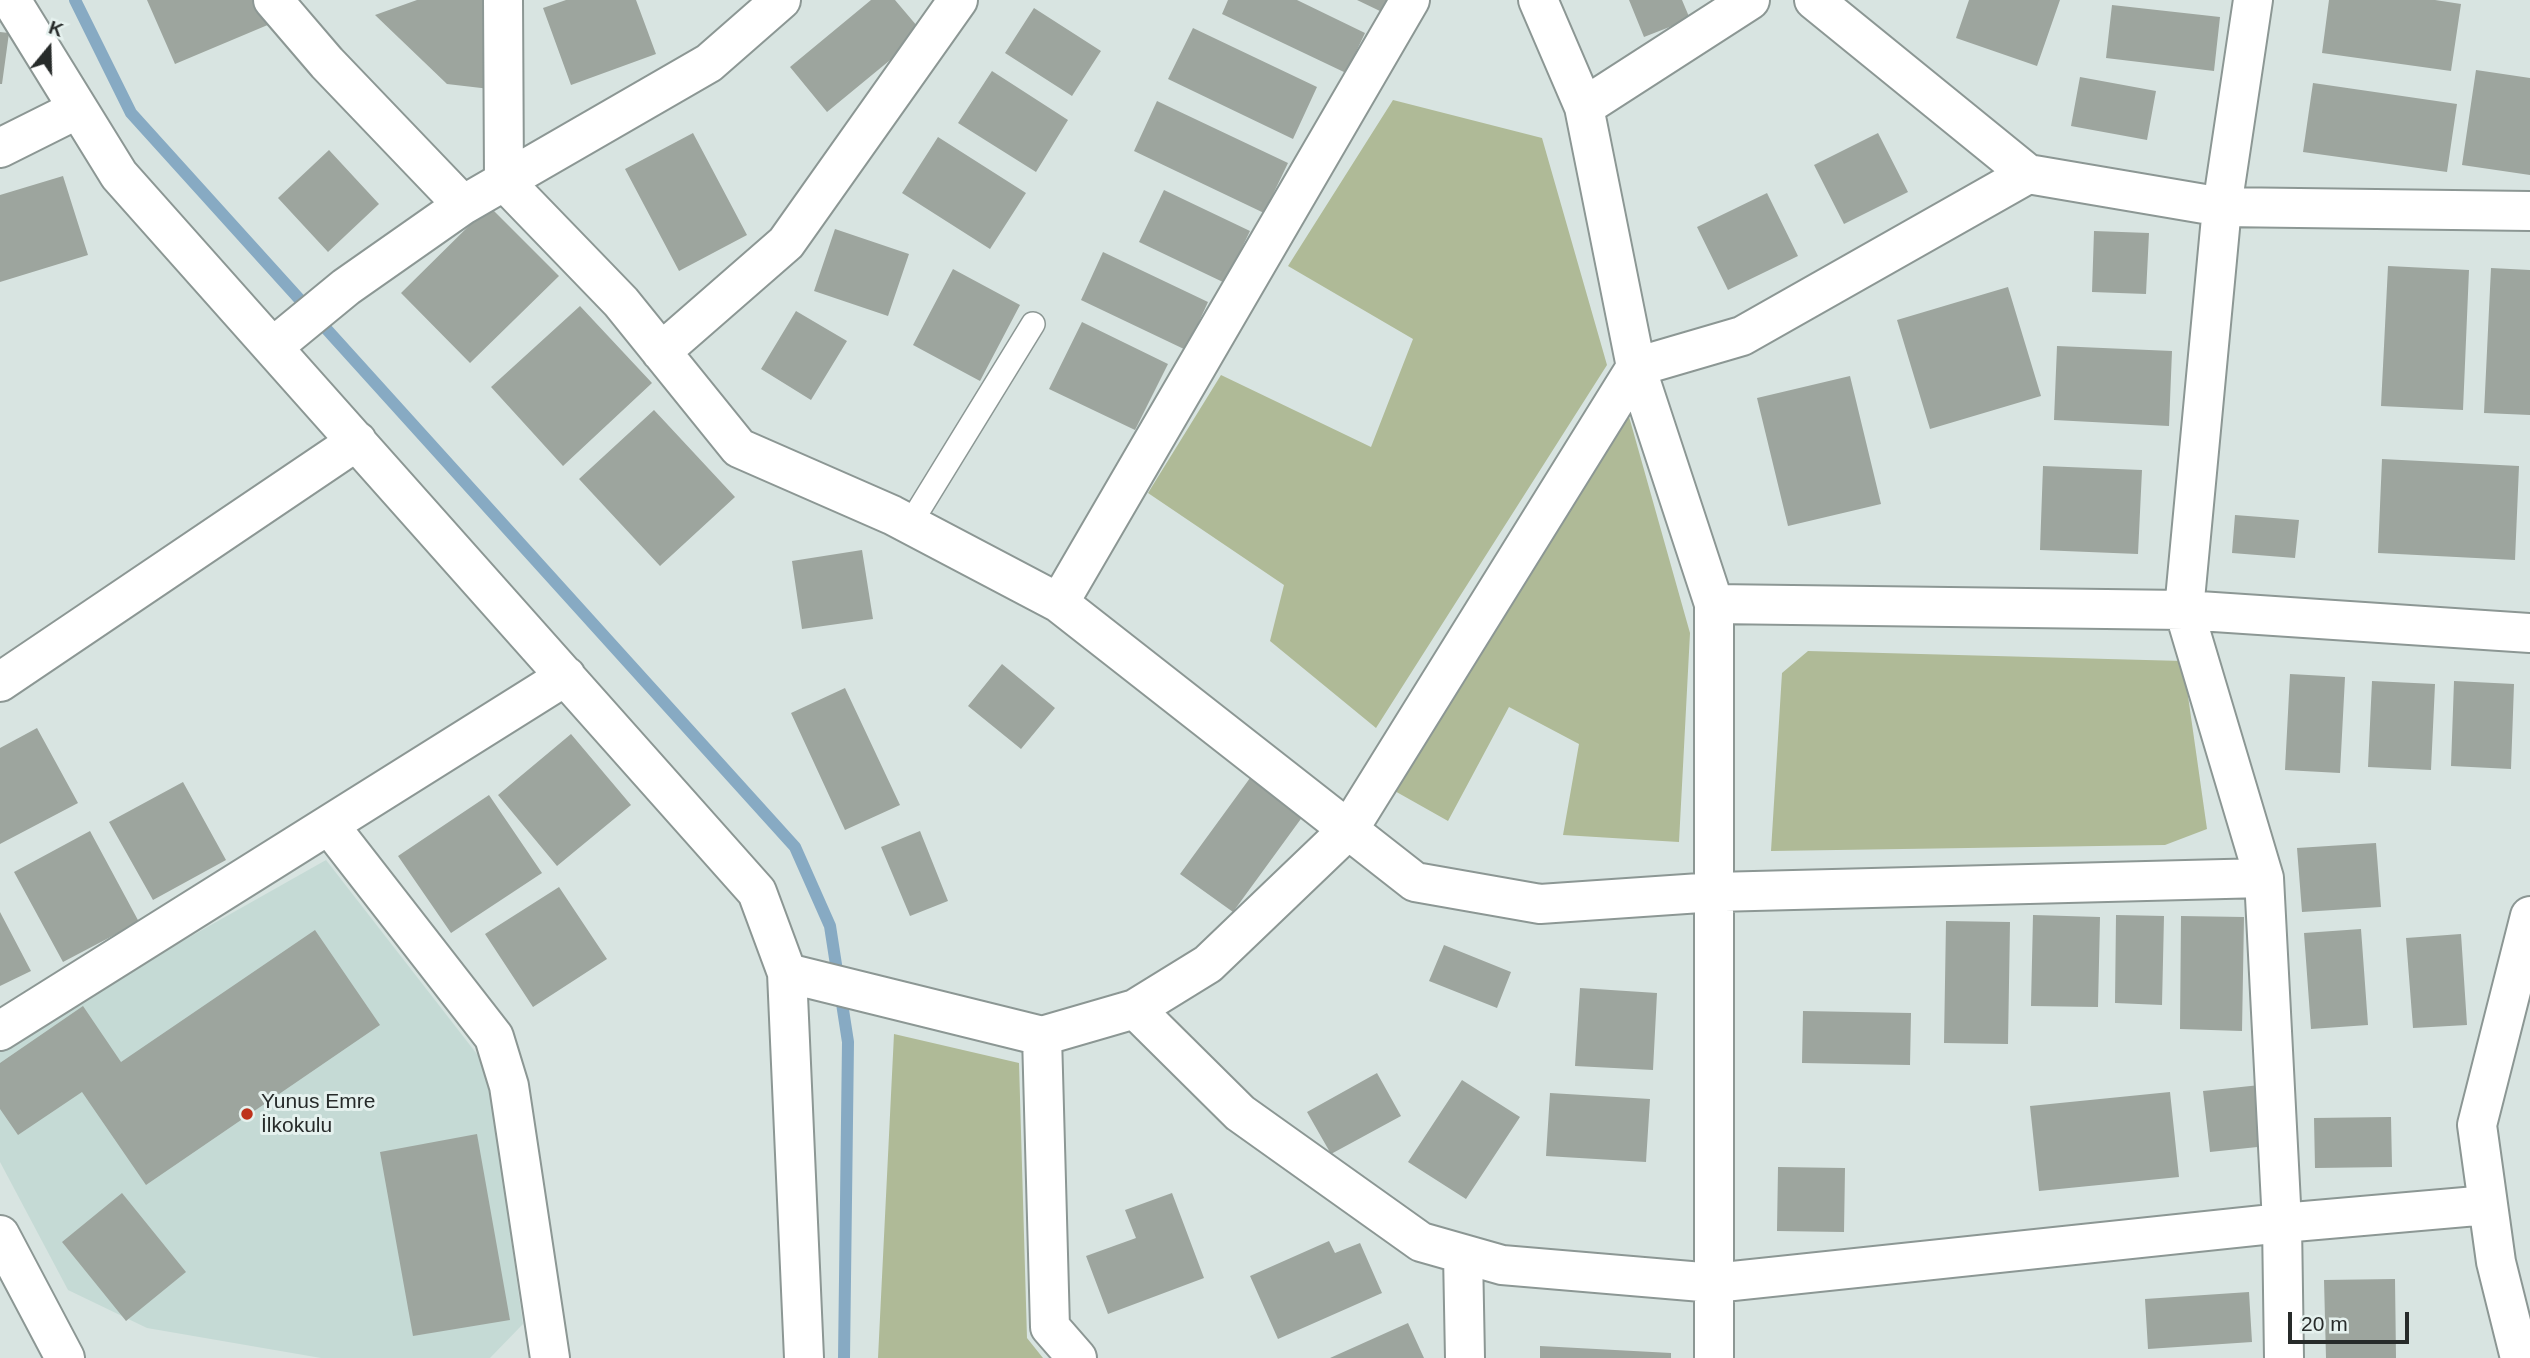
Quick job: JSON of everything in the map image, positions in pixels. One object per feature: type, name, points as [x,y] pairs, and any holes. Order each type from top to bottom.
[{"type":"street","points":[[11,0],[118,175],[286,336],[357,441],[757,892],[803,978],[804,1358]]},
{"type":"street","points":[[273,0],[327,63],[463,205]]},
{"type":"street","points":[[503,0],[504,181],[621,302],[739,448],[910,524],[1059,603],[1415,882],[1540,904],[1715,892],[2264,878]]},
{"type":"street","points":[[286,336],[346,287],[463,205],[709,63],[781,0]]},
{"type":"street","points":[[661,352],[786,243],[958,0]]},
{"type":"street","points":[[1059,603],[1410,0]]},
{"type":"street","points":[[1538,0],[1584,107],[1636,368],[1714,604],[1714,1358]]},
{"type":"street","points":[[1584,107],[1750,0]]},
{"type":"street","points":[[1814,0],[2028,174],[2222,207],[2530,211]]},
{"type":"street","points":[[2253,0],[2222,207],[2184,610],[2264,878],[2282,1223],[2284,1358]]},
{"type":"street","points":[[0,148],[78,109]]},
{"type":"street","points":[[803,978],[875,993],[1042,1036],[1135,1009],[1208,964],[1349,830],[1636,368],[1742,336],[2028,174]]},
{"type":"street","points":[[0,682],[357,441]]},
{"type":"street","points":[[1714,604],[2184,610],[2530,633]]},
{"type":"street","points":[[0,1031],[566,676]]},
{"type":"street","points":[[330,825],[494,1037],[509,1086],[550,1358]]},
{"type":"street","points":[[2520,1358],[2496,1262],[2477,1125],[2530,916]]},
{"type":"street","points":[[1135,1009],[1240,1113],[1421,1242],[1502,1265],[1714,1283],[2282,1223],[2488,1205]]},
{"type":"street","points":[[1042,1036],[1050,1327],[1077,1358]]},
{"type":"street","points":[[0,1235],[65,1358]]},
{"type":"street","points":[[1462,1254],[1465,1358]]},
{"type":"lane","points":[[910,524],[1033,324]]},
{"type":"shaded area","name":"Yunus Emre İlkokulu","points":[[326,860],[487,1067],[523,1324],[490,1358],[321,1358],[147,1328],[68,1290],[0,1162],[0,1047]]},
{"type":"green space","points":[[1393,100],[1542,138],[1607,365],[1376,728],[1270,641],[1284,585],[1148,493],[1221,375],[1371,447],[1413,339],[1288,266]]},
{"type":"green space","points":[[1628,413],[1690,633],[1679,842],[1563,835],[1579,744],[1509,707],[1448,821],[1393,790]]},
{"type":"green space","points":[[1808,651],[2183,661],[2207,829],[2165,845],[1771,851],[1782,673]]},
{"type":"green space","points":[[894,1034],[1019,1063],[1027,1338],[1043,1358],[878,1358]]},
{"type":"building","points":[[147,0],[260,0],[270,24],[175,64]]},
{"type":"building","points":[[417,0],[483,0],[490,89],[447,84],[375,15]]},
{"type":"building","points":[[566,0],[636,0],[656,54],[571,85],[543,8]]},
{"type":"building","points":[[871,0],[895,0],[923,33],[827,112],[790,67]]},
{"type":"building","points":[[1228,0],[1297,0],[1365,33],[1346,73],[1222,14]]},
{"type":"building","points":[[1357,0],[1388,0],[1382,12]]},
{"type":"building","points":[[1629,0],[1682,0],[1690,19],[1644,37]]},
{"type":"building","points":[[1969,0],[2060,0],[2037,66],[1956,38]]},
{"type":"building","points":[[2329,0],[2435,0],[2461,4],[2451,71],[2322,53]]},
{"type":"building","points":[[2112,5],[2220,17],[2214,71],[2106,58]]},
{"type":"building","points":[[1034,8],[1101,51],[1072,96],[1005,53]]},
{"type":"building","points":[[1193,28],[1317,87],[1293,139],[1168,79]]},
{"type":"building","points":[[0,32],[9,33],[2,84],[0,84]]},
{"type":"building","points":[[2476,70],[2530,78],[2530,175],[2462,165]]},
{"type":"building","points":[[992,71],[1068,120],[1036,172],[958,123]]},
{"type":"building","points":[[2080,77],[2156,91],[2147,140],[2071,126]]},
{"type":"building","points":[[2313,83],[2457,104],[2447,172],[2303,152]]},
{"type":"building","points":[[1157,101],[1288,163],[1264,213],[1134,151]]},
{"type":"building","points":[[693,133],[747,235],[679,271],[625,169]]},
{"type":"building","points":[[1878,133],[1908,192],[1844,224],[1814,165]]},
{"type":"building","points":[[938,137],[1026,193],[990,249],[902,193]]},
{"type":"building","points":[[329,150],[379,204],[328,252],[278,198]]},
{"type":"building","points":[[63,176],[88,255],[0,282],[0,195]]},
{"type":"building","points":[[1164,190],[1250,231],[1225,283],[1139,242]]},
{"type":"building","points":[[1767,193],[1798,256],[1728,290],[1697,227]]},
{"type":"building","points":[[489,206],[559,276],[470,363],[401,293]]},
{"type":"building","points":[[835,229],[909,254],[888,316],[814,291]]},
{"type":"building","points":[[2094,231],[2149,233],[2146,294],[2092,292]]},
{"type":"building","points":[[1103,252],[1208,302],[1186,350],[1081,300]]},
{"type":"building","points":[[2388,266],[2469,270],[2463,410],[2381,406]]},
{"type":"building","points":[[2491,268],[2530,270],[2530,415],[2484,413]]},
{"type":"building","points":[[953,269],[1020,305],[980,381],[913,345]]},
{"type":"building","points":[[2008,287],[2041,396],[1930,429],[1897,320]]},
{"type":"building","points":[[580,306],[652,383],[563,466],[491,387]]},
{"type":"building","points":[[796,311],[847,341],[811,400],[761,369]]},
{"type":"building","points":[[1082,322],[1168,364],[1135,430],[1049,389]]},
{"type":"building","points":[[2057,346],[2172,351],[2169,426],[2054,420]]},
{"type":"building","points":[[1850,376],[1881,504],[1788,526],[1757,398]]},
{"type":"building","points":[[654,410],[735,497],[660,566],[579,479]]},
{"type":"building","points":[[2382,459],[2519,466],[2515,560],[2378,553]]},
{"type":"building","points":[[2043,466],[2142,470],[2138,554],[2040,550]]},
{"type":"building","points":[[2235,515],[2299,520],[2295,558],[2232,553]]},
{"type":"building","points":[[862,550],[873,619],[802,629],[792,561]]},
{"type":"building","points":[[1002,664],[1055,708],[1021,749],[968,706]]},
{"type":"building","points":[[2290,674],[2345,677],[2340,773],[2285,770]]},
{"type":"building","points":[[2372,681],[2435,684],[2431,770],[2368,767]]},
{"type":"building","points":[[2454,681],[2514,684],[2511,769],[2451,766]]},
{"type":"building","points":[[845,688],[900,805],[845,830],[791,713]]},
{"type":"building","points":[[37,728],[78,803],[0,844],[0,748]]},
{"type":"building","points":[[571,734],[631,805],[557,866],[498,795]]},
{"type":"building","points":[[1250,778],[1303,816],[1233,912],[1180,874]]},
{"type":"building","points":[[183,782],[226,860],[153,900],[109,822]]},
{"type":"building","points":[[489,795],[542,873],[451,933],[398,856]]},
{"type":"building","points":[[90,831],[139,922],[63,962],[14,872]]},
{"type":"building","points":[[920,831],[948,901],[910,916],[881,847]]},
{"type":"building","points":[[2376,843],[2381,907],[2302,912],[2297,848]]},
{"type":"building","points":[[559,887],[607,959],[533,1007],[485,934]]},
{"type":"building","points":[[0,912],[31,971],[0,986]]},
{"type":"building","points":[[2033,915],[2100,917],[2098,1007],[2031,1006]]},
{"type":"building","points":[[2116,915],[2164,916],[2162,1005],[2115,1003]]},
{"type":"building","points":[[2181,916],[2244,917],[2242,1031],[2180,1029]]},
{"type":"building","points":[[1946,921],[2010,922],[2008,1044],[1944,1043]]},
{"type":"building","points":[[2361,929],[2368,1025],[2311,1029],[2304,933]]},
{"type":"building","points":[[315,930],[380,1025],[146,1185],[82,1092],[18,1135],[0,1109],[0,1063],[83,1006],[121,1062]]},
{"type":"building","points":[[2461,934],[2467,1025],[2413,1028],[2406,938]]},
{"type":"building","points":[[1444,945],[1511,972],[1497,1008],[1429,981]]},
{"type":"building","points":[[1580,988],[1657,993],[1653,1070],[1575,1066]]},
{"type":"building","points":[[1803,1011],[1911,1013],[1910,1065],[1802,1063]]},
{"type":"building","points":[[1377,1073],[1401,1116],[1331,1154],[1307,1112]]},
{"type":"building","points":[[1462,1080],[1520,1117],[1466,1199],[1408,1162]]},
{"type":"building","points":[[2260,1085],[2267,1146],[2210,1152],[2203,1091]]},
{"type":"building","points":[[2170,1092],[2179,1177],[2039,1191],[2030,1106]]},
{"type":"building","points":[[1550,1093],[1650,1099],[1646,1162],[1546,1156]]},
{"type":"building","points":[[2391,1117],[2392,1167],[2315,1168],[2314,1118]]},
{"type":"building","points":[[477,1134],[510,1320],[413,1336],[380,1152]]},
{"type":"building","points":[[1778,1167],[1845,1168],[1844,1232],[1777,1231]]},
{"type":"building","points":[[122,1193],[186,1272],[126,1321],[62,1242]]},
{"type":"building","points":[[1172,1193],[1204,1278],[1108,1314],[1086,1256],[1136,1238],[1125,1210]]},
{"type":"building","points":[[1329,1241],[1335,1253],[1360,1243],[1382,1293],[1278,1339],[1250,1276]]},
{"type":"building","points":[[2395,1279],[2396,1358],[2326,1358],[2324,1280]]},
{"type":"building","points":[[2249,1292],[2252,1342],[2148,1349],[2145,1299]]},
{"type":"building","points":[[1408,1323],[1424,1358],[1330,1358]]},
{"type":"building","points":[[1540,1346],[1671,1353],[1671,1358],[1540,1358]]},
{"type":"waterway","points":[[75,0],[131,113],[795,847],[830,926],[848,1042],[844,1358]]},
{"type":"place","name":"Yunus Emre İlkokulu","points":[[247,1114]]}]
